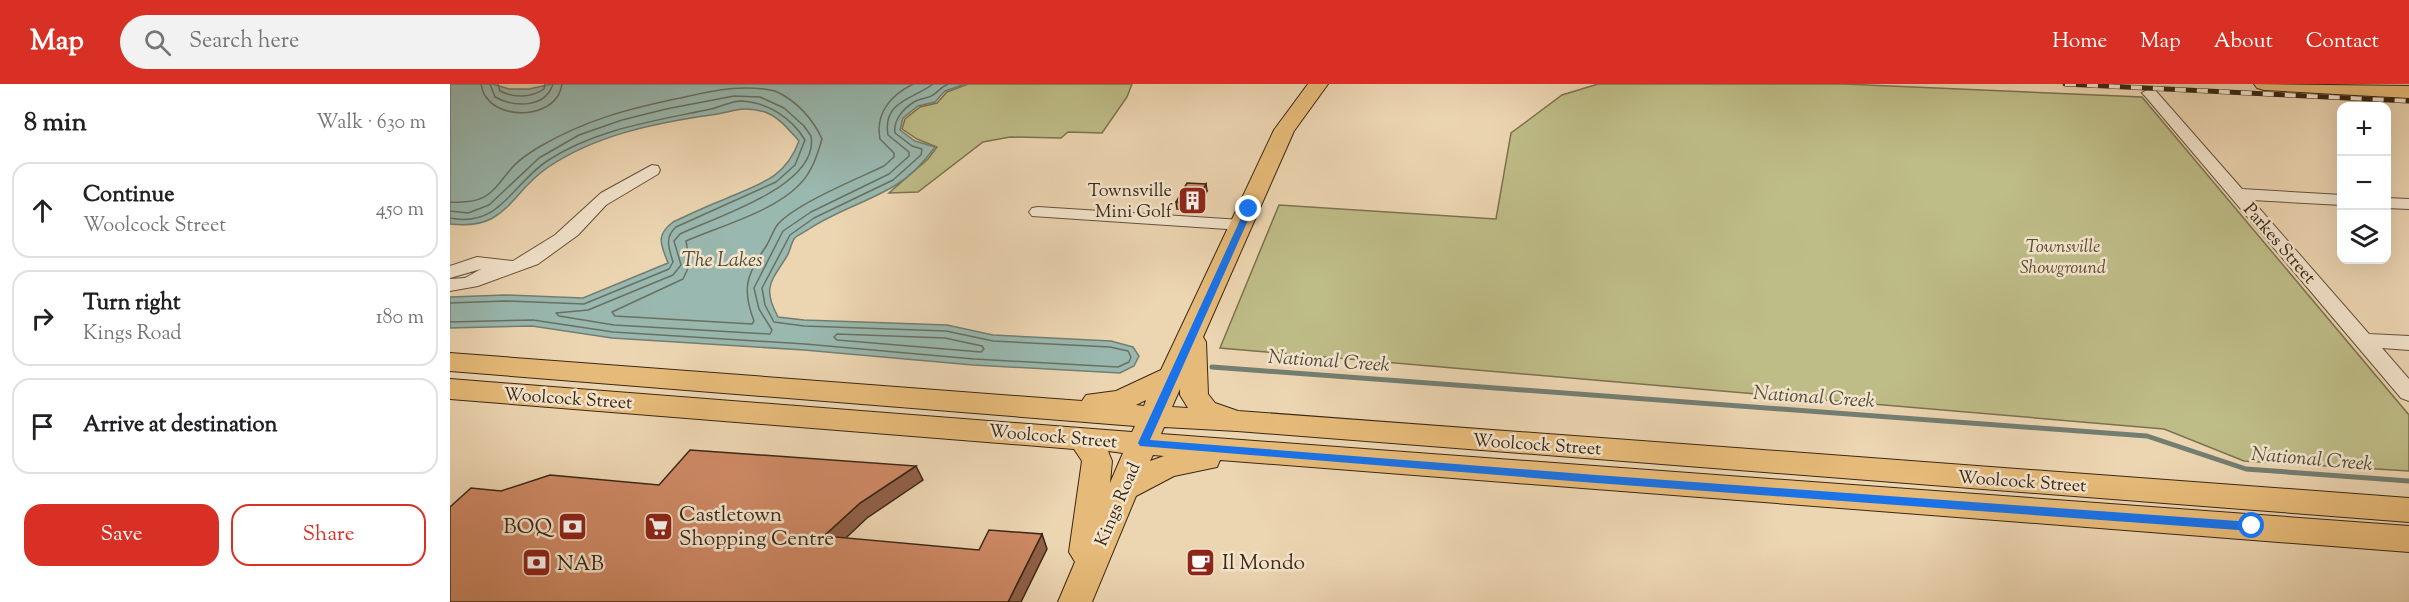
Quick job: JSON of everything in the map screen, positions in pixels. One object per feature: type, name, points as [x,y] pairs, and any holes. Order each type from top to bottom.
[{"type":"main road","name":"Kings Road","points":[[1078,594],[1284,130],[1318,84]]},
{"type":"main road","points":[[2264,84],[2409,92]]},
{"type":"main road","points":[[940,401],[1039,399],[1112,402],[1133,396],[1183,354],[1194,395],[1205,410],[1237,421]]},
{"type":"main road","name":"Woolcock Street","points":[[450,362],[940,401],[1149,430],[1596,479],[1926,501],[2409,539]]},
{"type":"main road","name":"Woolcock Street","points":[[450,389],[1081,438],[1237,421],[2409,510]]},
{"type":"main road","points":[[1078,594],[1097,473],[1096,453],[1081,438]]},
{"type":"main road","points":[[1124,488],[1163,466],[1205,459],[1484,481],[1596,479]]},
{"type":"street","name":"Parkes Street","points":[[2150,93],[2409,393]]},
{"type":"street","points":[[451,278],[464,284],[488,271],[519,266],[545,251],[612,193],[652,170]]},
{"type":"street","points":[[2238,194],[2337,200]]},
{"type":"street","points":[[2391,203],[2409,204]]},
{"type":"street","points":[[1038,212],[1242,225]]},
{"type":"street","points":[[2363,340],[2409,343]]},
{"type":"green space","points":[[968,84],[1132,84],[1127,97],[1102,133],[1068,132],[1061,138],[1010,137],[983,142],[918,192],[889,193],[928,159],[937,147],[917,139],[902,129],[905,119],[920,107],[937,103],[947,92]]},
{"type":"green space","name":"Townsville Showground","points":[[1598,84],[1844,84],[2142,97],[2409,415],[2409,471],[2244,461],[2164,429],[1220,348],[1279,205],[1496,219],[1511,133],[1562,95]]},
{"type":"water","name":"The Lakes","points":[[450,84],[493,84],[509,89],[529,89],[552,84],[965,84],[945,91],[935,102],[918,106],[903,118],[900,130],[915,141],[935,147],[912,173],[885,191],[830,217],[794,239],[770,285],[770,298],[778,317],[947,325],[993,335],[1111,341],[1133,347],[1139,356],[1134,366],[1120,373],[973,365],[804,350],[612,338],[532,326],[450,328],[450,297],[505,295],[583,298],[668,263],[661,241],[667,227],[705,207],[770,179],[786,164],[799,141],[775,117],[750,109],[668,122],[605,139],[566,157],[534,178],[506,208],[484,222],[469,225],[450,224]]},
{"type":"building","points":[[1187,183],[1206,184],[1196,203],[1176,202]]},
{"type":"building","name":"Castletown Shopping Centre","points":[[690,450],[916,466],[860,503],[824,536],[979,550],[989,530],[1042,534],[1008,602],[450,602],[450,507],[471,488],[501,491],[550,475],[659,485]]},
{"type":"waterway","name":"National Creek","points":[[1212,367],[2147,436],[2246,469],[2409,481]]},
{"type":"railway","points":[[2065,84],[2409,101]]},
{"type":"place","name":"Townsville Mini Golf","points":[[1193,200]]},
{"type":"place","name":"BOQ","points":[[573,526]]},
{"type":"place","name":"Castletown Shopping Centre","points":[[658,526]]},
{"type":"place","name":"Il Mondo","points":[[1201,562]]},
{"type":"place","name":"NAB","points":[[536,563]]},
{"type":"route","points":[[1249,209],[1143,443],[1596,479],[2252,526]]}]
